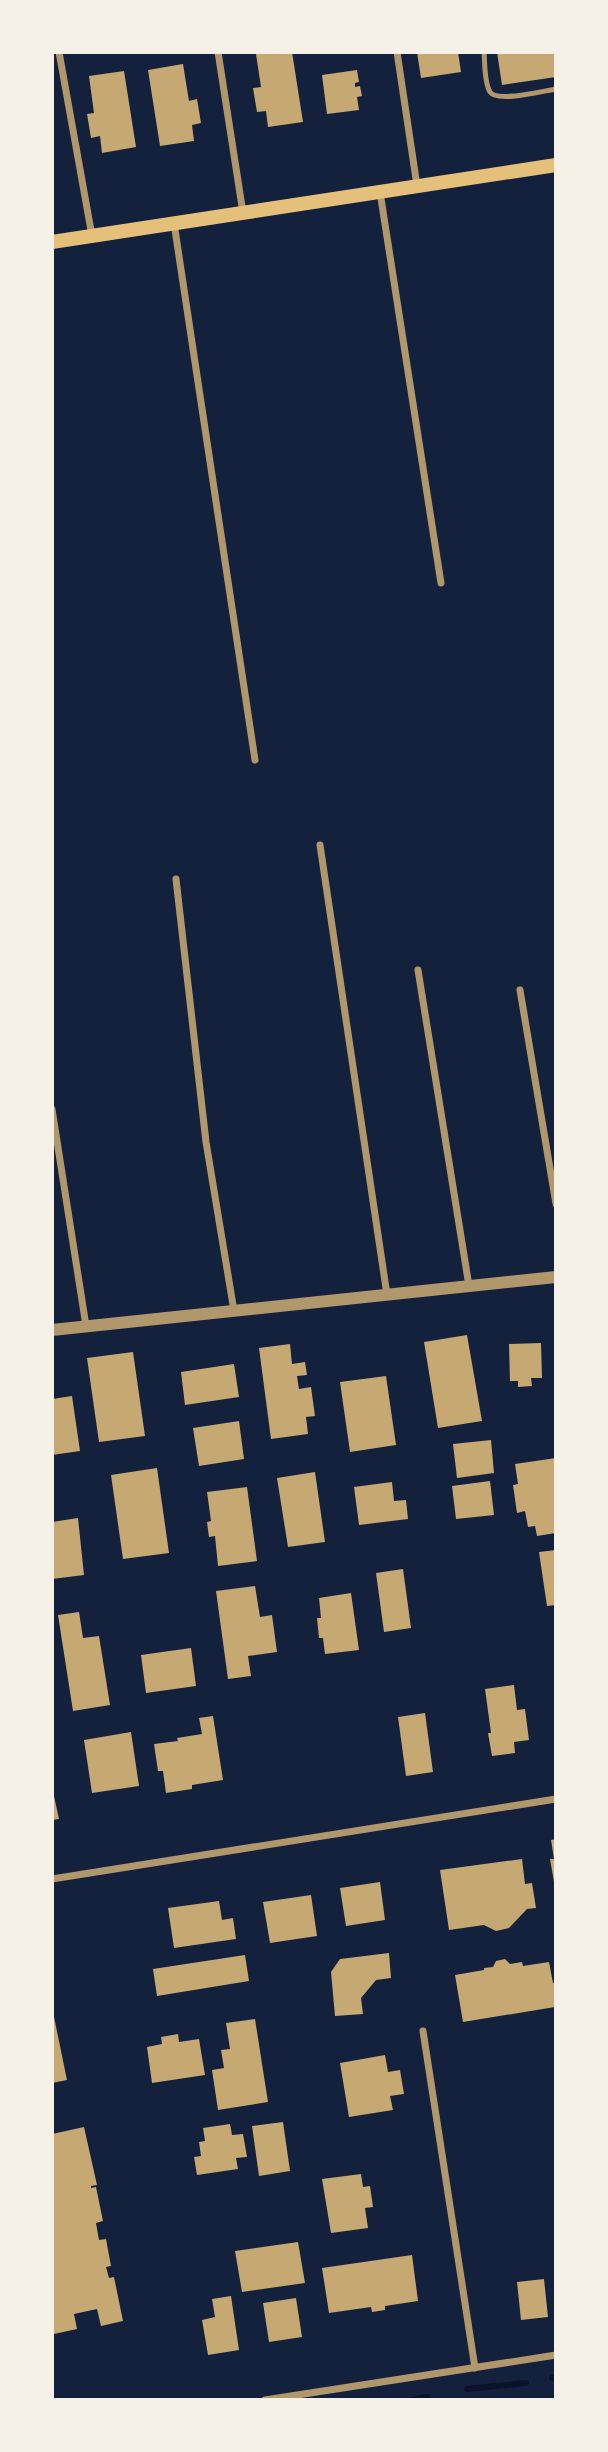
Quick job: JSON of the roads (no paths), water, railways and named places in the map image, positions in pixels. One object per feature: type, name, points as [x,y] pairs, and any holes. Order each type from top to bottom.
[{"type":"main road","points":[[52,242],[555,165]]},
{"type":"street","points":[[59,52],[92,236]]},
{"type":"street","points":[[218,52],[243,212]]},
{"type":"street","points":[[397,52],[417,186]]},
{"type":"street","points":[[380,191],[441,583]]},
{"type":"street","points":[[174,223],[255,760]]},
{"type":"street","points":[[320,845],[387,1295]]},
{"type":"street","points":[[176,879],[206,1142],[234,1311]]},
{"type":"street","points":[[418,970],[469,1286]]},
{"type":"street","points":[[520,990],[555,1204]]},
{"type":"street","points":[[52,1109],[86,1326]]},
{"type":"street","points":[[52,1330],[555,1277]]},
{"type":"street","points":[[52,1879],[555,1799]]},
{"type":"street","points":[[423,2031],[475,2368]]},
{"type":"street","points":[[265,2399],[555,2356]]},
{"type":"lane","points":[[484,52],[489,91],[495,96],[503,98],[555,89]]},
{"type":"waterway","points":[[552,2378],[556,2377]]},
{"type":"waterway","points":[[467,2389],[526,2383]]},
{"type":"waterway","points":[[411,2400],[427,2397]]}]
